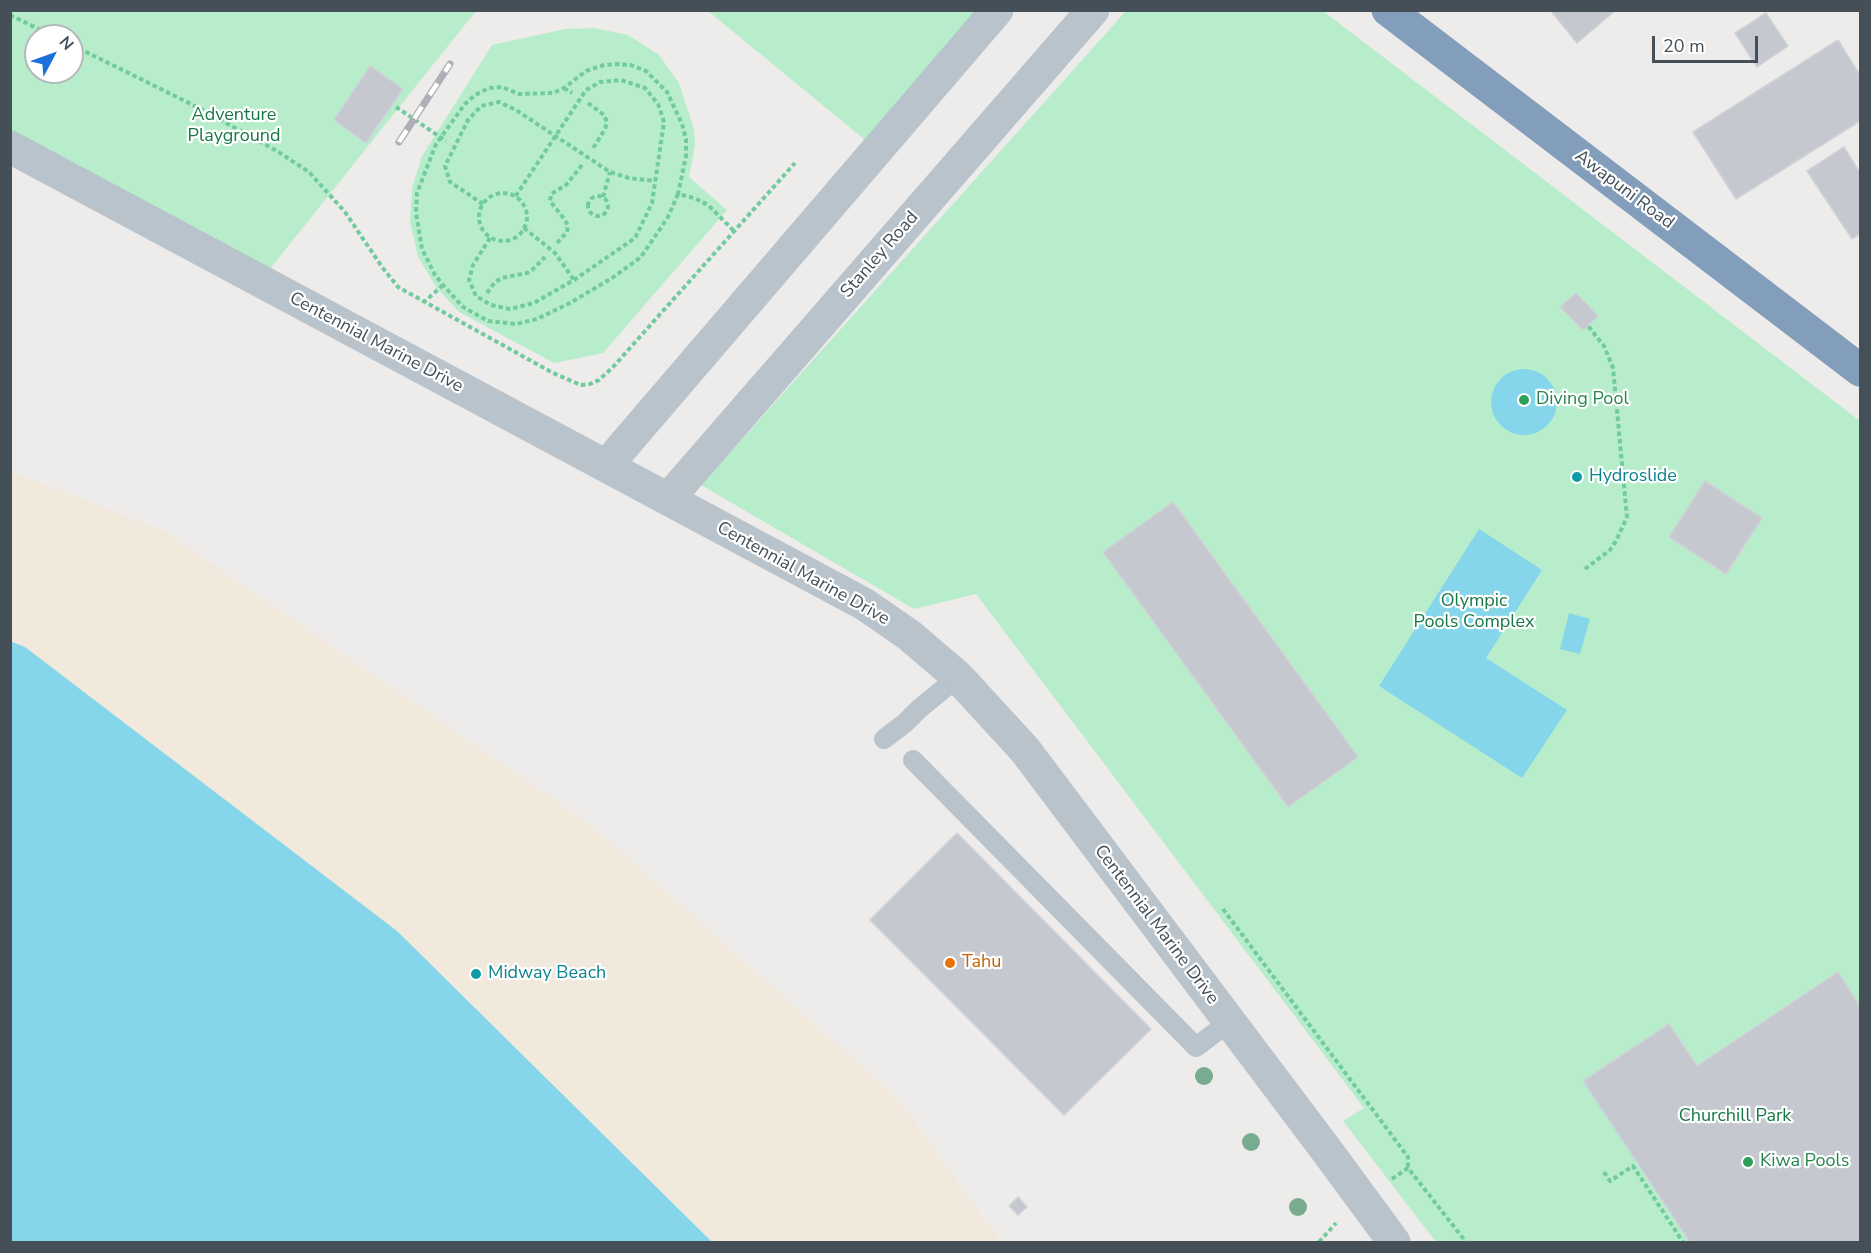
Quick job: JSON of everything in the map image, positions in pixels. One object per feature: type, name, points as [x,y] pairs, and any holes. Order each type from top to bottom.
[{"type":"highway","name":"Awapuni Road","points":[[1388,10],[1860,370]]},
{"type":"street","points":[[607,465],[997,10]]},
{"type":"street","name":"Stanley Road","points":[[668,499],[1093,10]]},
{"type":"street","name":"Centennial Marine Drive","points":[[10,147],[864,604],[909,636],[958,676],[1025,750],[1328,1151],[1362,1201],[1394,1242]]},
{"type":"lane","points":[[884,739],[906,723],[958,676]]},
{"type":"lane","points":[[913,760],[1196,1047],[1229,1022]]},
{"type":"path","points":[[10,15],[28,24]]},
{"type":"path","points":[[84,51],[232,126],[309,172],[345,212],[394,284],[423,303],[553,373],[581,385],[599,380],[613,368],[795,163]]},
{"type":"path","points":[[617,64],[631,65],[646,71],[658,81],[675,107],[686,139],[686,156],[678,194],[668,217],[641,257],[612,278],[537,319],[516,324],[488,321],[463,307],[435,275],[422,249],[416,213],[417,194],[425,169],[441,138],[465,104],[475,95],[489,88],[502,87],[519,93],[554,93],[564,88],[586,72],[604,65],[617,64]]},
{"type":"path","points":[[490,238],[473,265],[469,280],[476,296],[491,304],[510,309],[534,303],[574,280],[634,238],[652,203],[663,122],[658,104],[645,88],[621,80],[600,82],[586,90],[515,197]]},
{"type":"path","points":[[564,88],[572,93]]},
{"type":"path","points":[[483,204],[450,182],[444,166],[468,120],[481,106],[499,102],[610,172],[629,178],[655,181]]},
{"type":"path","points":[[588,103],[599,110],[607,122],[592,150]]},
{"type":"path","points":[[396,107],[446,141]]},
{"type":"path","points":[[557,243],[567,232],[568,226],[550,201],[551,194],[566,185],[582,165]]},
{"type":"path","points":[[603,197],[610,172]]},
{"type":"path","points":[[496,193],[515,197],[524,206],[526,213],[524,228],[513,239],[490,238],[480,225],[480,209],[483,204],[496,193]]},
{"type":"path","points":[[678,194],[708,205],[734,231]]},
{"type":"path","points":[[597,195],[603,197],[608,202],[608,209],[600,216],[594,215],[588,207],[590,200],[597,195]]},
{"type":"path","points":[[524,228],[555,253],[574,280]]},
{"type":"path","points":[[487,293],[495,282],[502,278],[527,273],[544,257]]},
{"type":"path","points":[[423,303],[443,285]]},
{"type":"path","points":[[475,314],[478,308]]},
{"type":"path","points":[[1585,569],[1610,550],[1627,517],[1613,368],[1604,346],[1588,326]]},
{"type":"path","points":[[1223,909],[1408,1157],[1408,1167],[1466,1242]]},
{"type":"path","points":[[1604,1172],[1610,1181],[1632,1166],[1683,1242]]},
{"type":"path","points":[[1362,1201],[1408,1167]]},
{"type":"green space","name":"Adventure Playground","points":[[11,11],[476,11],[265,275],[11,134]]},
{"type":"green space","points":[[708,11],[981,11],[870,144]]},
{"type":"green space","name":"Olympic Pools Complex","points":[[1126,11],[1323,11],[1860,421],[1860,1242],[1436,1242],[1343,1121],[1364,1108],[976,594],[914,609],[701,485]]},
{"type":"green space","points":[[595,28],[628,35],[659,55],[679,83],[694,129],[695,145],[689,177],[727,210],[603,353],[554,363],[459,312],[436,287],[418,257],[410,222],[412,188],[422,156],[492,45],[565,29]]},
{"type":"sand","name":"Midway Beach","points":[[10,471],[164,531],[591,825],[898,1099],[1001,1242],[581,1242],[11,850]]},
{"type":"water","name":"Diving Pool","points":[[1524,369],[1537,371],[1552,384],[1557,402],[1555,415],[1542,430],[1524,435],[1511,433],[1496,420],[1491,402],[1493,389],[1506,374]]},
{"type":"water","points":[[1479,529],[1542,570],[1486,658],[1567,710],[1522,778],[1379,686]]},
{"type":"water","points":[[1569,613],[1590,619],[1580,654],[1560,649]]},
{"type":"water","points":[[10,641],[25,647],[397,931],[712,1242],[11,1242]]},
{"type":"building","points":[[1550,10],[1616,10],[1577,43]]},
{"type":"building","points":[[1766,13],[1788,46],[1757,67],[1735,33]]},
{"type":"building","points":[[1838,40],[1860,75],[1860,121],[1736,199],[1693,132]]},
{"type":"building","points":[[370,66],[403,89],[366,143],[334,120]]},
{"type":"building","points":[[1844,147],[1860,173],[1860,234],[1852,239],[1807,171]]},
{"type":"building","points":[[1576,293],[1598,316],[1583,330],[1560,307]]},
{"type":"building","points":[[1705,481],[1762,518],[1726,574],[1669,537]]},
{"type":"building","points":[[1173,502],[1358,757],[1288,807],[1103,552]]},
{"type":"building","points":[[957,833],[1151,1029],[1064,1115],[870,920]]},
{"type":"building","name":"Kiwa Pools","points":[[1838,972],[1860,1006],[1860,1242],[1690,1242],[1583,1081],[1669,1024],[1697,1066]]},
{"type":"building","points":[[1018,1197],[1027,1207],[1018,1215],[1009,1206]]},
{"type":"railway","points":[[399,142],[450,64]]},
{"type":"place","name":"Diving Pool","points":[[1524,400]]},
{"type":"place","name":"Hydroslide","points":[[1577,477]]},
{"type":"place","name":"Tahu","points":[[950,963]]},
{"type":"place","name":"Midway Beach","points":[[476,974]]},
{"type":"place","name":"Kiwa Pools","points":[[1748,1162]]},
{"type":"park label","name":"Churchill Park","points":[[1735,1117]]}]
